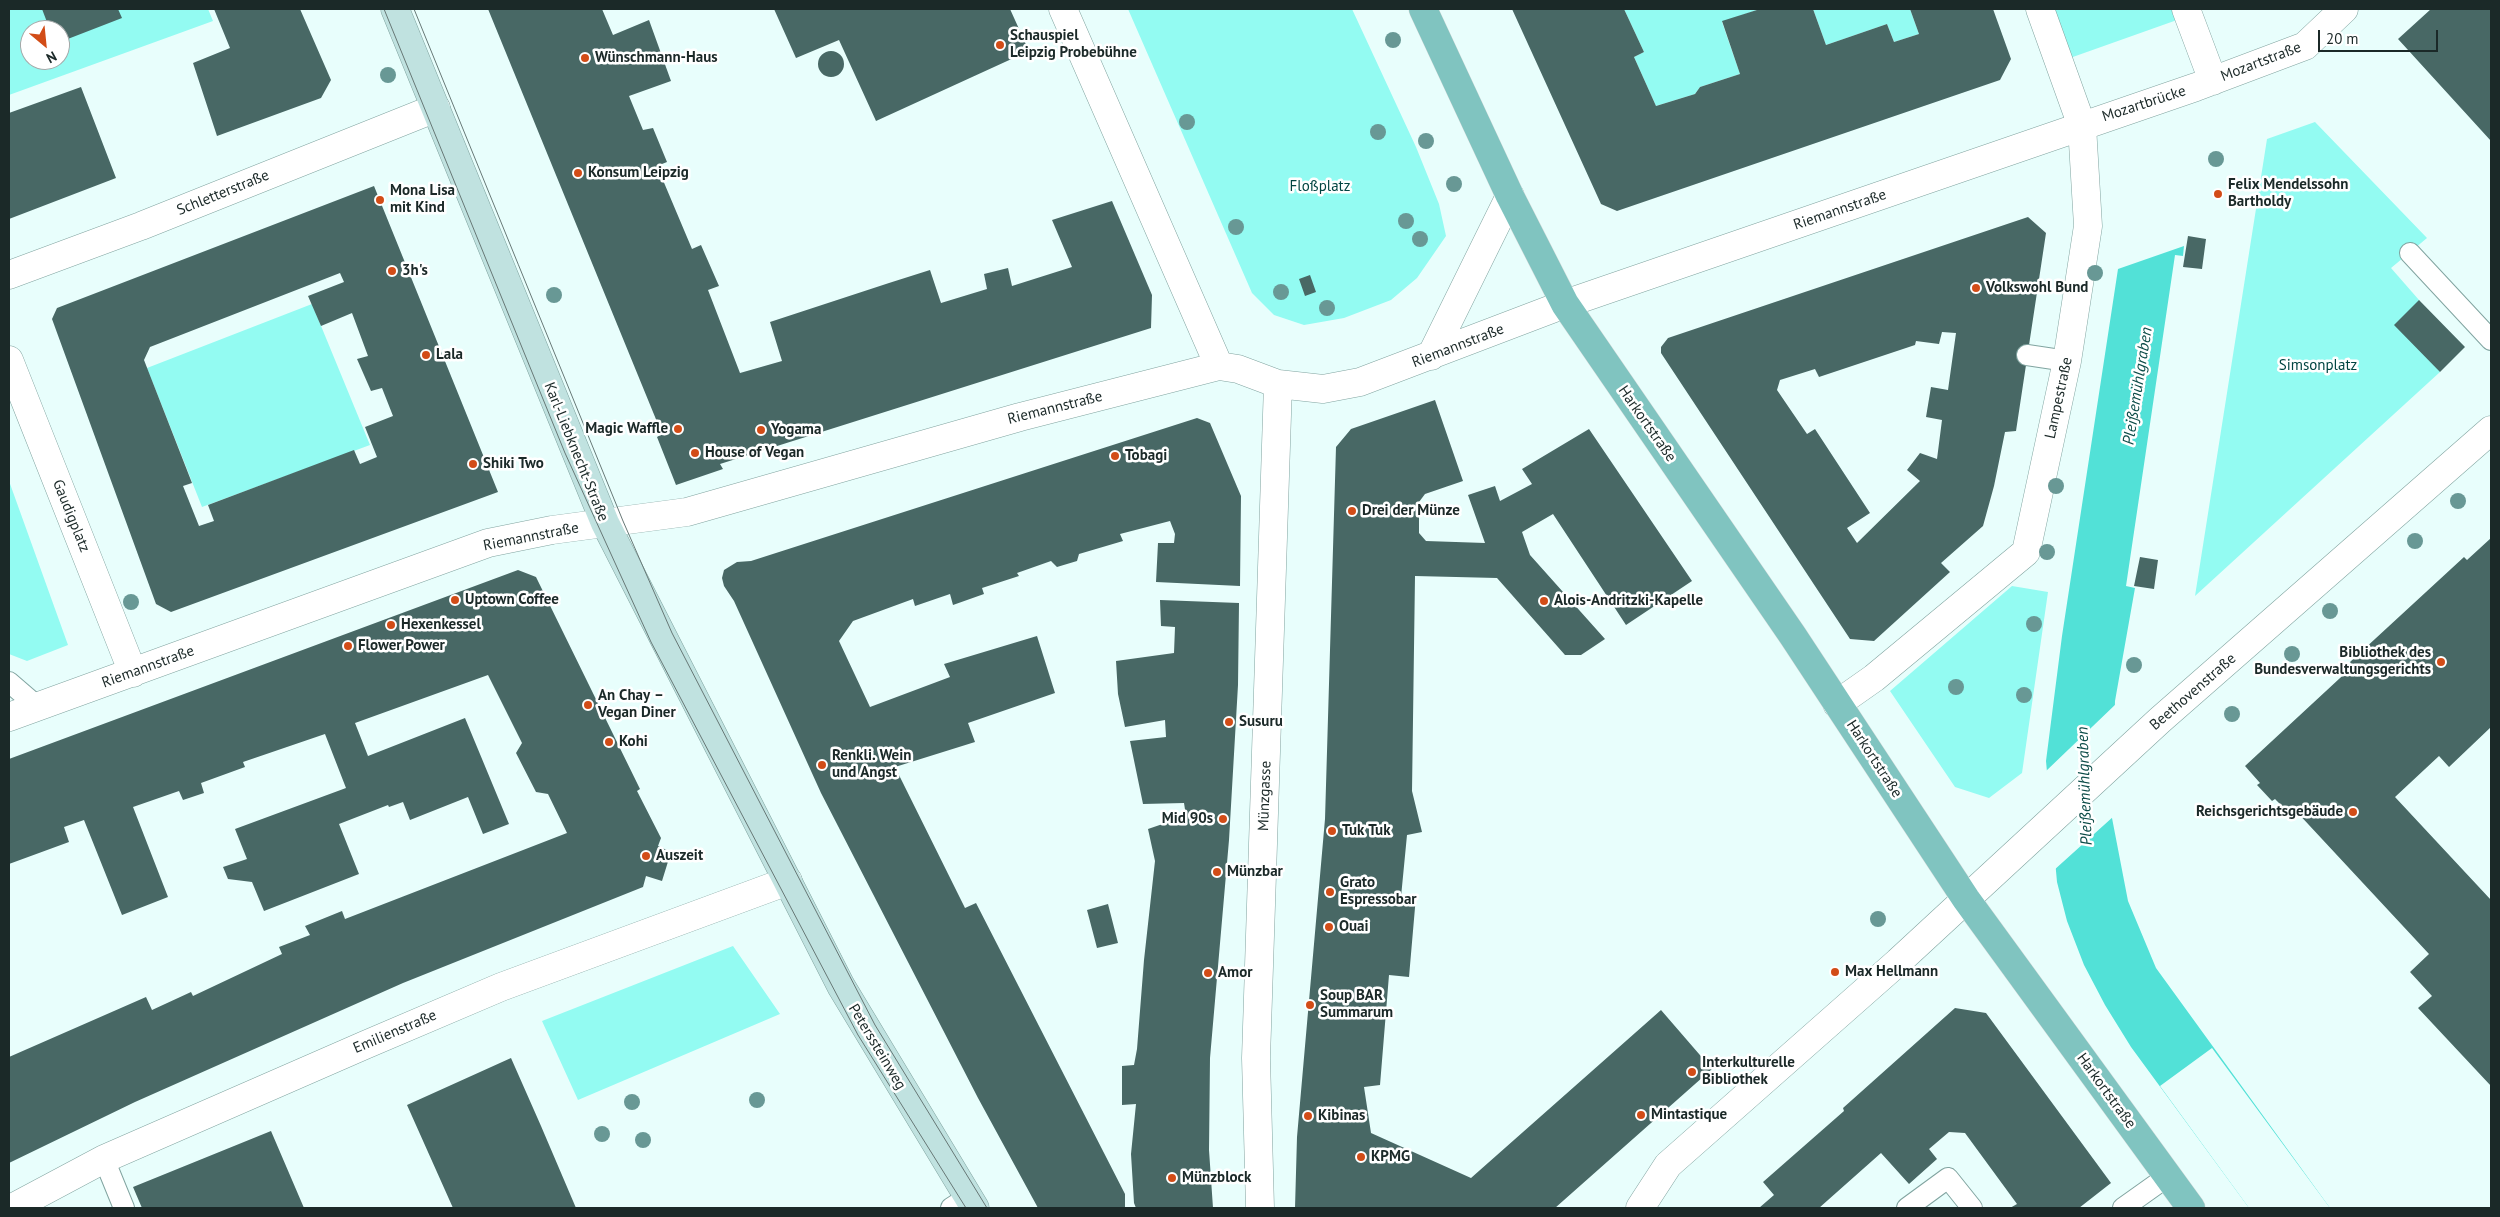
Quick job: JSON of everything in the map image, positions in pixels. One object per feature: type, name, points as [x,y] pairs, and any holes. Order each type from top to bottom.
[{"type":"main road","name":"Karl-Liebknecht-Straße","points":[[395,9],[605,523],[788,881]]},
{"type":"main road","points":[[1423,9],[1510,196],[1565,304]]},
{"type":"main road","name":"Harkortstraße","points":[[1565,304],[1793,636],[1966,900],[2191,1208]]},
{"type":"main road","name":"Peterssteinweg","points":[[788,881],[841,986],[965,1205]]},
{"type":"street","points":[[1063,9],[1219,366]]},
{"type":"street","name":"Lampestraße","points":[[1837,704],[1874,678],[2026,552],[2067,361],[2088,226],[2087,124],[2040,9]]},
{"type":"street","points":[[2186,9],[2204,84]]},
{"type":"street","name":"Mozartstraße","points":[[2204,84],[2305,46],[2344,9]]},
{"type":"street","name":"Mozartbrücke","points":[[2087,124],[2204,84]]},
{"type":"street","name":"Schletterstraße","points":[[9,275],[140,226],[436,108]]},
{"type":"street","name":"Riemannstraße","points":[[9,717],[488,543],[521,535],[687,512],[1020,417],[1219,366],[1238,369],[1278,384],[1323,389],[1360,382],[1565,304],[2087,124]]},
{"type":"street","points":[[1431,356],[1510,196]]},
{"type":"street","name":"Gaudigplatz","points":[[9,360],[133,672]]},
{"type":"street","name":"Münzgasse","points":[[1260,1208],[1256,1058],[1278,384]]},
{"type":"street","name":"Beethovenstraße","points":[[1640,1208],[1668,1165],[1966,900],[2121,756],[2491,430]]},
{"type":"street","name":"Emilienstraße","points":[[12,1208],[104,1159],[501,988],[788,881]]},
{"type":"lane","points":[[2410,253],[2491,340]]},
{"type":"lane","points":[[2027,355],[2067,361]]},
{"type":"lane","points":[[9,682],[38,707]]},
{"type":"lane","points":[[104,1159],[124,1208]]},
{"type":"lane","points":[[2123,1208],[2168,1176]]},
{"type":"lane","points":[[1907,1208],[1948,1178],[1972,1208]]},
{"type":"green space","points":[[9,9],[208,9],[213,21],[9,95]]},
{"type":"green space","name":"Floßplatz","points":[[1128,9],[1352,9],[1416,147],[1439,204],[1446,236],[1417,278],[1391,300],[1344,318],[1304,325],[1274,315],[1252,293]]},
{"type":"green space","points":[[1624,9],[1760,9],[1722,22],[1740,74],[1700,87],[1695,94],[1656,106],[1634,57],[1644,52]]},
{"type":"green space","points":[[1813,9],[1910,9],[1919,34],[1894,42],[1887,24],[1826,45]]},
{"type":"green space","points":[[2053,9],[2173,9],[2177,20],[2070,58]]},
{"type":"green space","name":"Simsonplatz","points":[[2315,122],[2427,238],[2391,268],[2419,300],[2440,372],[2195,596],[2267,139]]},
{"type":"green space","points":[[312,304],[370,445],[202,507],[147,368]]},
{"type":"green space","points":[[9,481],[68,645],[27,661],[9,654]]},
{"type":"green space","points":[[2012,586],[2048,592],[2022,773],[1989,798],[1955,787],[1890,691]]},
{"type":"green space","points":[[733,946],[780,1014],[578,1100],[542,1021]]},
{"type":"water","name":"Pleißemühlgraben","points":[[2184,246],[2183,256],[2175,255],[2126,586],[2135,588],[2115,701],[2112,818],[2128,901],[2156,968],[2330,1208],[2249,1208],[2131,1047],[2105,1005],[2084,965],[2067,921],[2057,882],[2046,761],[2062,636],[2118,269]]},
{"type":"pier","points":[[2117,703],[2114,816],[2053,871],[2045,772]]},
{"type":"pier","points":[[2212,1048],[2330,1208],[2249,1208],[2160,1086]]},
{"type":"building","points":[[42,9],[118,9],[122,18],[70,38],[70,20],[46,20]]},
{"type":"building","points":[[214,9],[300,9],[331,80],[321,98],[217,136],[193,63],[230,48]]},
{"type":"building","points":[[488,9],[602,9],[613,35],[649,20],[671,81],[629,96],[643,130],[653,128],[667,162],[657,166],[692,249],[701,245],[719,286],[708,290],[740,373],[782,361],[770,322],[889,283],[930,270],[941,303],[987,289],[984,274],[1008,268],[1012,286],[1072,267],[1052,220],[1112,201],[1152,295],[1151,328],[720,464],[723,469],[676,485],[657,437],[662,434]]},
{"type":"building","points":[[774,9],[1010,9],[1029,51],[876,121],[839,40],[796,58]]},
{"type":"building","points":[[1512,9],[1624,9],[1644,52],[1634,57],[1656,106],[1695,94],[1700,87],[1740,74],[1722,21],[1760,9],[1813,9],[1826,45],[1887,24],[1894,42],[1919,34],[1910,9],[1993,9],[2011,59],[2000,80],[1617,211],[1601,204]]},
{"type":"building","points":[[2431,9],[2491,9],[2491,141],[2398,39]]},
{"type":"building","points":[[831,51],[840,55],[844,64],[840,73],[831,77],[822,73],[818,64],[822,55]]},
{"type":"building","points":[[81,87],[116,178],[9,219],[9,113]]},
{"type":"building","points":[[374,186],[498,492],[171,612],[156,604],[52,319],[57,308]],"holes":[[[340,273],[344,282],[308,296],[321,326],[352,313],[368,356],[357,359],[371,391],[382,388],[393,416],[365,427],[377,457],[360,464],[354,450],[208,505],[214,521],[199,526],[183,486],[192,483],[144,360],[150,347]]]},
{"type":"building","points":[[2028,217],[2046,233],[2016,431],[2005,432],[1994,486],[1983,526],[1941,563],[1950,572],[1874,641],[1850,639],[1661,353],[1661,347],[1668,338]],"holes":[[[1942,332],[1956,333],[1948,390],[1931,387],[1926,417],[1942,420],[1937,459],[1920,453],[1907,470],[1920,481],[1857,543],[1847,528],[1870,513],[1815,429],[1807,434],[1777,390],[1780,380],[1815,369],[1819,377],[1915,345],[1916,341],[1939,344]]]},
{"type":"building","points":[[2188,236],[2206,239],[2202,269],[2183,267]]},
{"type":"building","points":[[1310,275],[1316,292],[1305,296],[1299,279]]},
{"type":"building","points":[[2419,300],[2465,347],[2440,372],[2394,325]]},
{"type":"building","points":[[1435,400],[1463,481],[1425,494],[1419,502],[1419,533],[1426,541],[1485,543],[1468,495],[1495,486],[1500,501],[1532,484],[1522,469],[1589,429],[1692,581],[1626,625],[1553,514],[1522,532],[1530,555],[1605,639],[1581,655],[1565,655],[1497,578],[1415,576],[1412,791],[1422,832],[1407,835],[1401,897],[1416,896],[1409,977],[1389,975],[1380,1085],[1364,1087],[1371,1133],[1471,1178],[1661,1010],[1712,1069],[1555,1208],[1295,1208],[1297,1137],[1325,819],[1336,447],[1351,429]]},
{"type":"building","points":[[1197,418],[1210,423],[1241,496],[1240,586],[1156,582],[1158,543],[1174,543],[1175,534],[1170,521],[1120,534],[1123,541],[1079,554],[1077,561],[1057,567],[1051,561],[1017,573],[1019,576],[982,588],[984,594],[953,605],[950,594],[915,606],[913,599],[853,621],[839,641],[870,707],[950,677],[944,664],[1037,636],[1055,693],[968,723],[975,742],[895,767],[965,908],[976,903],[1125,1194],[1125,1208],[1038,1208],[978,1098],[821,793],[734,601],[724,586],[722,578],[724,570],[737,562],[751,561]]},
{"type":"building","name":"Reichsgerichtsgebäude","points":[[2491,538],[2491,727],[2449,767],[2439,756],[2395,797],[2491,900],[2491,1086],[2418,1008],[2432,996],[2410,972],[2429,954],[2295,810],[2290,814],[2275,799],[2272,801],[2257,785],[2260,783],[2245,766],[2353,666],[2350,662],[2464,557],[2467,560]]},
{"type":"building","points":[[2140,557],[2158,560],[2154,589],[2134,586]]},
{"type":"building","points":[[518,570],[536,577],[640,789],[637,791],[661,838],[658,846],[671,852],[662,881],[646,876],[643,887],[403,983],[135,1102],[9,1163],[9,1057],[146,997],[152,1010],[191,992],[193,996],[282,954],[279,947],[310,935],[305,926],[342,911],[345,919],[567,833],[548,794],[536,792],[516,753],[522,743],[488,675],[355,723],[368,756],[465,718],[509,824],[483,834],[468,797],[410,820],[403,802],[389,807],[388,805],[339,824],[359,874],[264,911],[252,882],[228,879],[223,867],[247,859],[235,829],[346,788],[325,734],[243,762],[245,767],[201,783],[204,793],[183,800],[179,791],[133,807],[168,897],[122,915],[84,820],[64,827],[69,842],[9,864],[9,759]]},
{"type":"building","points":[[1160,600],[1239,603],[1238,685],[1229,840],[1210,1058],[1209,1150],[1213,1208],[1136,1208],[1134,1203],[1131,1154],[1136,1104],[1122,1105],[1122,1066],[1134,1065],[1137,1049],[1144,960],[1155,861],[1148,829],[1186,816],[1184,803],[1143,804],[1130,741],[1166,737],[1165,720],[1125,727],[1118,694],[1116,661],[1174,653],[1175,627],[1161,626]]},
{"type":"building","points":[[1108,904],[1118,943],[1097,948],[1087,910]]},
{"type":"building","points":[[1955,1008],[1986,1013],[2111,1183],[2079,1208],[2010,1208],[2017,1204],[1965,1133],[1949,1132],[1929,1149],[1937,1159],[1909,1184],[1881,1153],[1819,1208],[1759,1208],[1774,1195],[1763,1182],[1844,1111],[1843,1108]]},
{"type":"building","points":[[511,1058],[576,1208],[453,1208],[407,1105]]},
{"type":"building","points":[[271,1131],[304,1208],[142,1208],[133,1187]]},
{"type":"tram line","points":[[384,9],[565,453],[651,642],[858,1035],[966,1208]]},
{"type":"tram line","points":[[414,9],[623,521],[672,633],[875,1025],[987,1208]]},
{"type":"place","name":"Schauspiel Leipzig Probebühne","points":[[1000,45]]},
{"type":"place","name":"Wünschmann-Haus","points":[[585,58]]},
{"type":"place","name":"Konsum Leipzig","points":[[578,173]]},
{"type":"place","name":"Felix Mendelssohn Bartholdy","points":[[2218,194]]},
{"type":"place","name":"Mona Lisa mit Kind","points":[[380,200]]},
{"type":"place","name":"3h's","points":[[392,271]]},
{"type":"place","name":"Volkswohl Bund","points":[[1976,288]]},
{"type":"place","name":"Lala","points":[[426,355]]},
{"type":"place","name":"Magic Waffle","points":[[678,429]]},
{"type":"place","name":"Yogama","points":[[761,430]]},
{"type":"place","name":"House of Vegan","points":[[695,453]]},
{"type":"place","name":"Tobagi","points":[[1115,456]]},
{"type":"place","name":"Shiki Two","points":[[473,464]]},
{"type":"place","name":"Drei der Münze","points":[[1352,511]]},
{"type":"place","name":"Uptown Coffee","points":[[455,600]]},
{"type":"place","name":"Alois-Andritzki-Kapelle","points":[[1544,601]]},
{"type":"place","name":"Hexenkessel","points":[[391,625]]},
{"type":"place","name":"Flower Power","points":[[348,646]]},
{"type":"place","name":"Bibliothek des Bundesverwaltungsgerichts","points":[[2441,662]]},
{"type":"place","name":"An Chay – Vegan Diner","points":[[588,705]]},
{"type":"place","name":"Susuru","points":[[1229,722]]},
{"type":"place","name":"Kohi","points":[[609,742]]},
{"type":"place","name":"Renkli. Wein und Angst","points":[[822,765]]},
{"type":"place","name":"Reichsgerichtsgebäude","points":[[2353,812]]},
{"type":"place","name":"Mid 90s","points":[[1223,819]]},
{"type":"place","name":"Tuk Tuk","points":[[1332,831]]},
{"type":"place","name":"Auszeit","points":[[646,856]]},
{"type":"place","name":"Münzbar","points":[[1217,872]]},
{"type":"place","name":"Grato Espressobar","points":[[1330,892]]},
{"type":"place","name":"Ouai","points":[[1329,927]]},
{"type":"place","name":"Max Hellmann","points":[[1835,972]]},
{"type":"place","name":"Amor","points":[[1208,973]]},
{"type":"place","name":"Soup BAR Summarum","points":[[1310,1005]]},
{"type":"place","name":"Interkulturelle Bibliothek","points":[[1692,1072]]},
{"type":"place","name":"Mintastique","points":[[1641,1115]]},
{"type":"place","name":"Kibinas","points":[[1308,1116]]},
{"type":"place","name":"KPMG","points":[[1361,1157]]},
{"type":"place","name":"Münzblock","points":[[1172,1178]]}]
